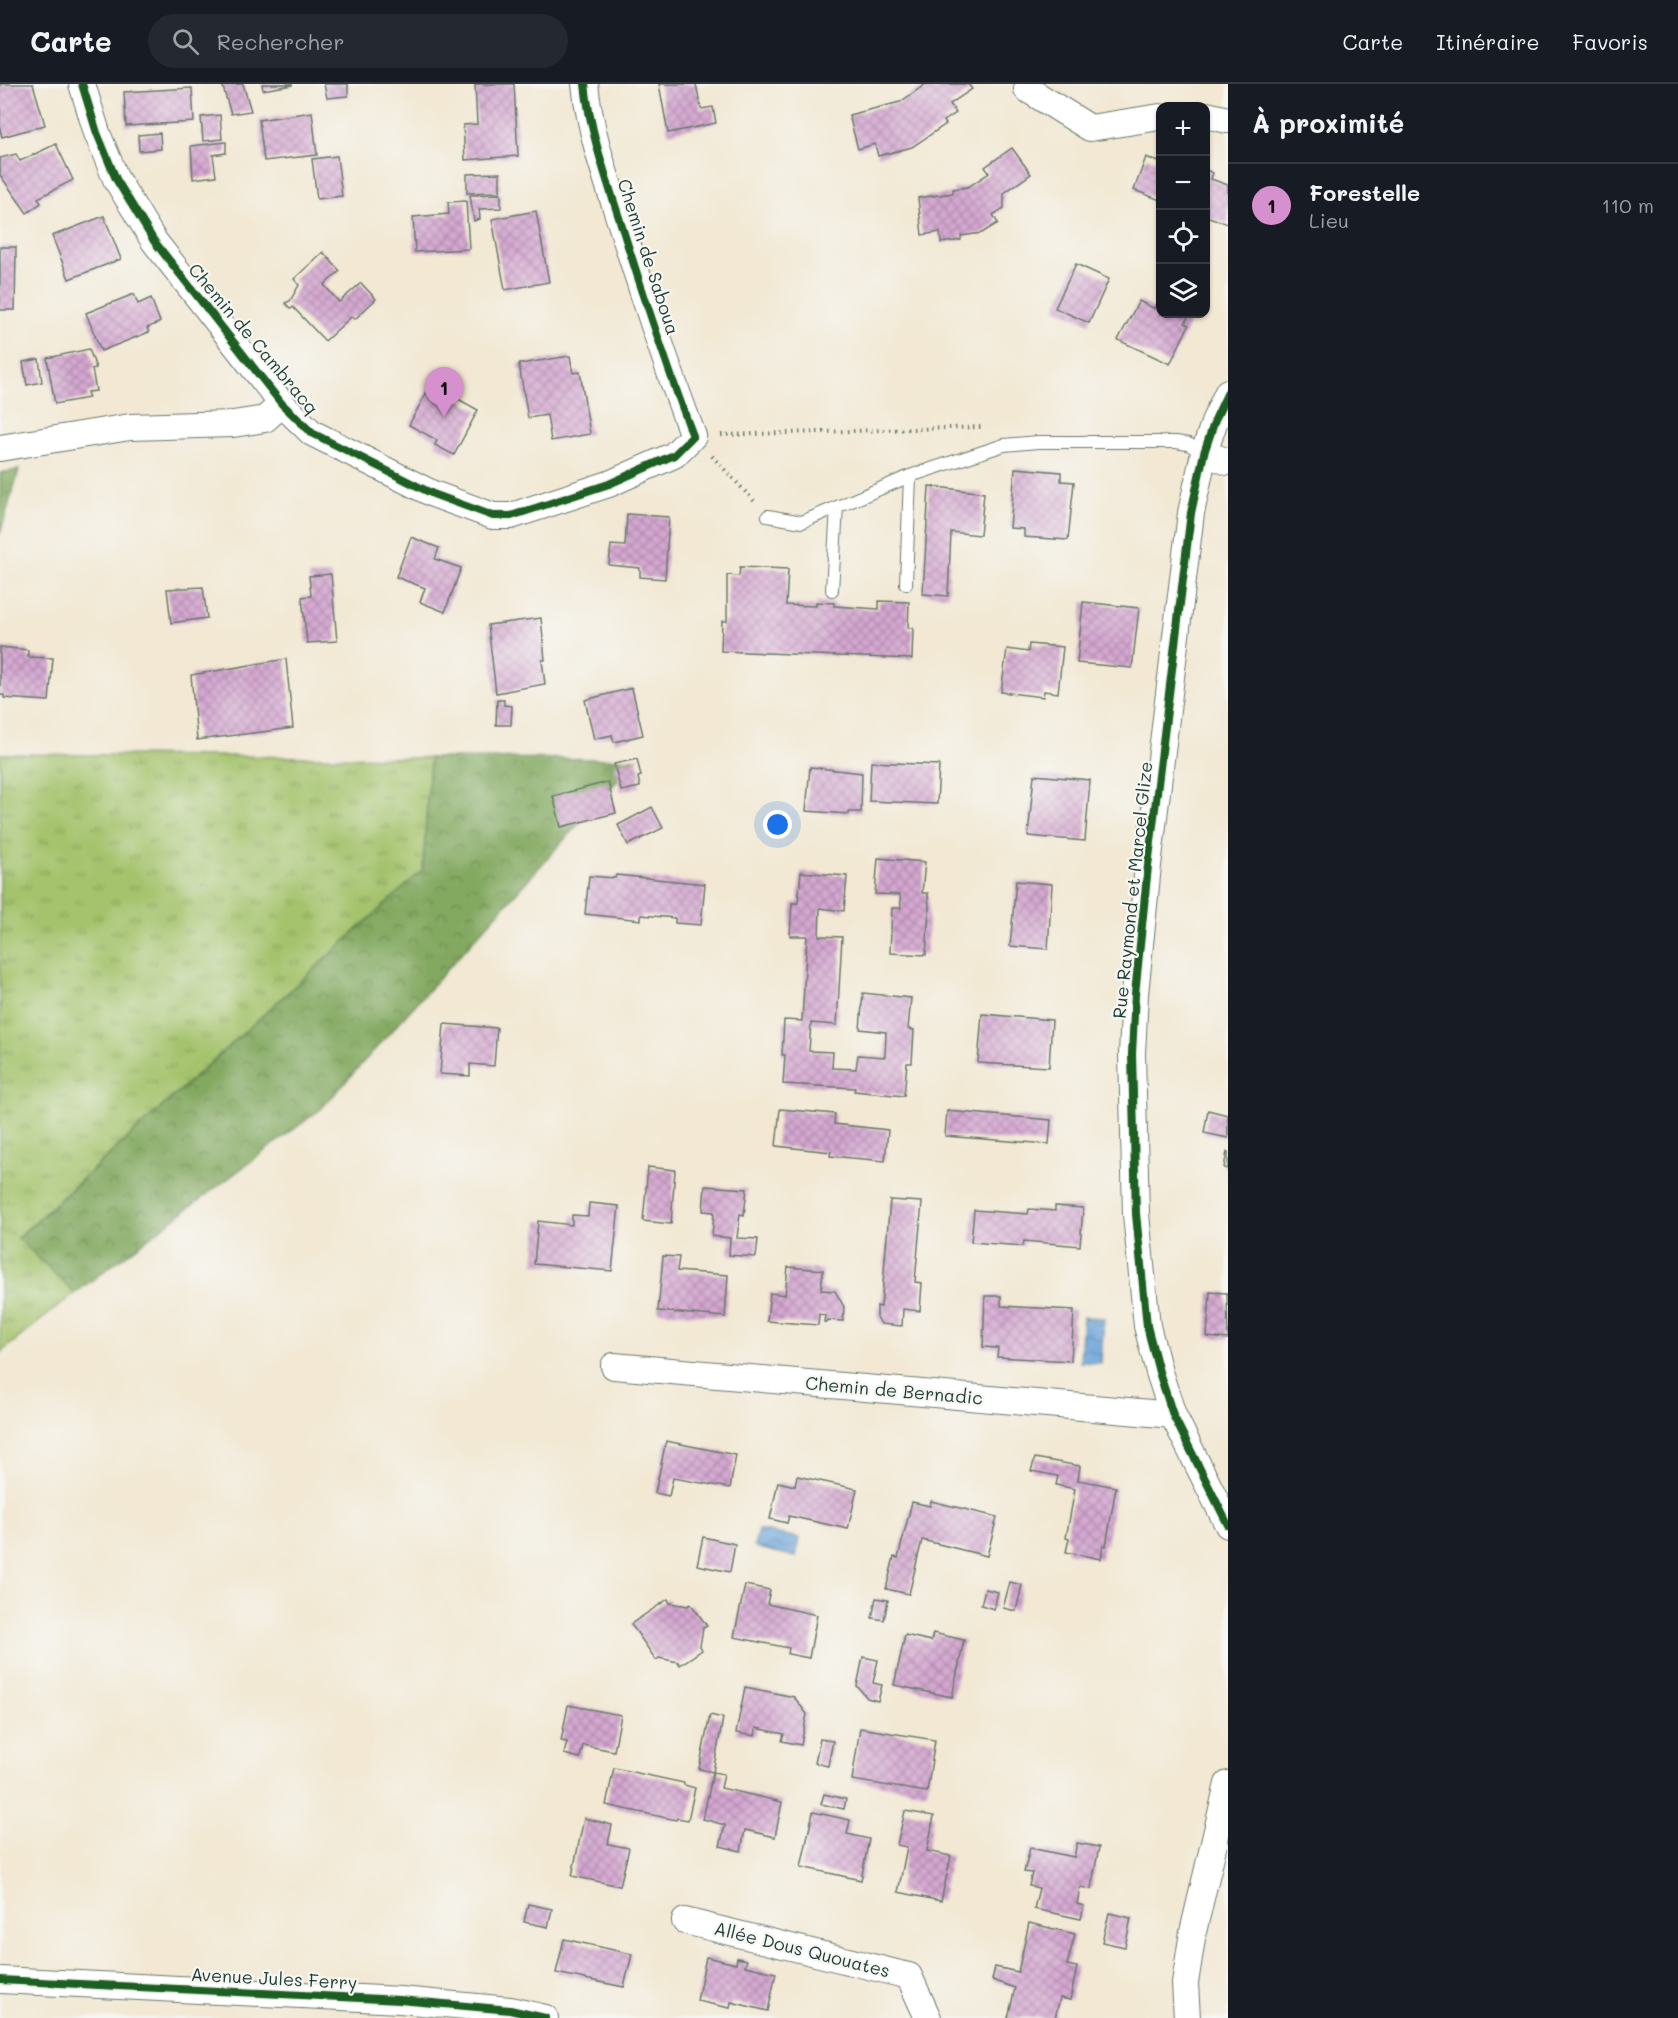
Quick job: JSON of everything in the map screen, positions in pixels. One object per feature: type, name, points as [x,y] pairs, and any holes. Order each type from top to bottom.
[{"type":"street","name":"Chemin de Cambracq","points":[[82,84],[97,133],[117,180],[153,241],[282,404],[312,434],[433,494],[493,516],[512,516],[609,484],[674,455],[693,436]]},
{"type":"street","name":"Chemin de Saboua","points":[[585,84],[588,112],[611,194],[656,334],[693,436]]},
{"type":"street","points":[[1027,88],[1090,128],[1156,118]]},
{"type":"street","points":[[1210,116],[1228,120]]},
{"type":"street","name":"Rue Raymond et Marcel Glize","points":[[1228,392],[1215,420],[1204,453],[1191,513],[1148,866],[1135,994],[1132,1054],[1136,1214],[1147,1326],[1173,1415],[1228,1525]]},
{"type":"street","points":[[0,448],[130,427],[233,424],[265,419],[282,404]]},
{"type":"street","points":[[1204,453],[1228,462]]},
{"type":"street","name":"Chemin de Bernadic","points":[[614,1366],[1173,1415]]},
{"type":"street","points":[[1187,2018],[1185,1983],[1193,1932],[1228,1784]]},
{"type":"street","name":"Allée Dous Quouates","points":[[685,1921],[909,1976],[928,2018]]},
{"type":"street","name":"Avenue Jules Ferry","points":[[0,1980],[400,2000],[510,2010],[545,2018]]},
{"type":"lane","points":[[768,516],[802,522],[910,476],[1004,446],[1038,442],[1176,442],[1188,444],[1204,453]]},
{"type":"lane","points":[[906,584],[910,476]]},
{"type":"lane","points":[[832,590],[837,507]]},
{"type":"path","points":[[693,436],[989,427]]},
{"type":"path","points":[[693,436],[768,516]]},
{"type":"green space","points":[[19,470],[0,534],[0,473]]},
{"type":"green space","points":[[0,754],[430,758],[423,870],[18,1237],[75,1293],[0,1353]]},
{"type":"green space","points":[[430,758],[637,759],[321,1109],[75,1293],[18,1238],[423,870]]},
{"type":"water","points":[[1083,1317],[1104,1318],[1101,1363],[1080,1362]]},
{"type":"water","points":[[758,1530],[799,1538],[796,1557],[754,1547]]},
{"type":"building","points":[[0,84],[33,84],[45,125],[2,137]]},
{"type":"building","points":[[222,84],[243,84],[251,111],[231,114]]},
{"type":"building","points":[[262,84],[292,84],[292,85],[263,90]]},
{"type":"building","points":[[324,84],[348,84],[348,96],[327,98]]},
{"type":"building","points":[[475,84],[514,84],[518,156],[465,160],[463,125],[477,124]]},
{"type":"building","points":[[659,84],[696,84],[701,109],[713,107],[716,123],[668,133]]},
{"type":"building","points":[[926,84],[968,84],[972,89],[950,104],[956,113],[944,121],[946,124],[912,147],[878,156],[875,144],[858,149],[849,115],[900,102]]},
{"type":"building","points":[[192,88],[194,122],[126,126],[124,92]]},
{"type":"building","points":[[312,112],[317,155],[264,161],[259,120]]},
{"type":"building","points":[[220,115],[222,139],[203,141],[201,117]]},
{"type":"building","points":[[160,133],[161,149],[139,151],[138,135]]},
{"type":"building","points":[[226,142],[226,153],[213,155],[216,176],[193,179],[191,146]]},
{"type":"building","points":[[56,144],[73,180],[38,198],[41,203],[27,213],[0,175],[0,158],[16,154],[20,161]]},
{"type":"building","points":[[1012,148],[1031,174],[1004,193],[1004,208],[993,215],[998,223],[982,233],[961,236],[961,240],[941,243],[940,232],[922,235],[918,198],[953,193],[953,189],[968,187],[989,173],[985,167]]},
{"type":"building","points":[[337,156],[342,196],[317,199],[312,159]]},
{"type":"building","points":[[1146,157],[1156,161],[1156,198],[1134,190]]},
{"type":"building","points":[[1210,172],[1213,173],[1211,179],[1228,185],[1228,224],[1210,217]]},
{"type":"building","points":[[500,173],[500,192],[467,193],[467,174]]},
{"type":"building","points":[[501,194],[501,208],[479,209],[480,219],[474,221],[470,195]]},
{"type":"building","points":[[466,201],[469,249],[415,252],[413,217],[449,214],[448,202]]},
{"type":"building","points":[[536,211],[549,282],[505,290],[492,219]]},
{"type":"building","points":[[104,216],[121,259],[69,279],[52,236]]},
{"type":"building","points":[[0,247],[16,247],[15,310],[0,310]]},
{"type":"building","points":[[323,252],[340,271],[324,285],[339,302],[361,283],[376,299],[355,319],[352,316],[325,341],[293,307],[291,309],[285,303],[290,301],[299,285],[294,279]]},
{"type":"building","points":[[1076,264],[1109,279],[1089,323],[1055,308]]},
{"type":"building","points":[[134,294],[138,304],[151,298],[160,322],[147,328],[149,332],[101,351],[86,313]]},
{"type":"building","points":[[1139,301],[1155,309],[1156,307],[1156,318],[1188,318],[1185,323],[1189,325],[1170,364],[1118,340]]},
{"type":"building","points":[[89,349],[96,368],[92,369],[96,391],[87,392],[89,398],[55,404],[47,358]]},
{"type":"building","points":[[570,356],[573,373],[580,372],[590,434],[551,441],[547,415],[528,418],[519,364]]},
{"type":"building","points":[[39,359],[42,382],[27,385],[23,362]]},
{"type":"building","points":[[431,384],[478,410],[454,455],[435,445],[437,440],[409,425]]},
{"type":"building","points":[[1015,468],[1061,472],[1061,481],[1074,482],[1068,540],[1024,537],[1024,529],[1010,528]]},
{"type":"building","points":[[929,486],[984,493],[980,535],[951,532],[948,596],[923,594]]},
{"type":"building","points":[[627,514],[669,517],[665,579],[640,577],[640,568],[609,565],[611,545],[625,546]]},
{"type":"building","points":[[411,537],[439,548],[435,559],[461,568],[445,612],[420,602],[425,588],[396,577]]},
{"type":"building","points":[[740,567],[788,569],[786,605],[816,606],[816,602],[834,603],[834,606],[879,609],[879,601],[909,602],[908,628],[913,628],[912,659],[721,651],[722,621],[727,621],[727,575],[739,576]]},
{"type":"building","points":[[331,574],[337,641],[307,643],[302,597],[311,596],[309,576]]},
{"type":"building","points":[[203,587],[207,618],[171,623],[167,589]]},
{"type":"building","points":[[1083,602],[1139,608],[1132,668],[1077,663]]},
{"type":"building","points":[[541,618],[545,684],[496,693],[488,625]]},
{"type":"building","points":[[1029,644],[1063,647],[1058,693],[1044,691],[1043,697],[1001,692],[1007,649],[1028,652]]},
{"type":"building","points":[[0,647],[28,650],[28,657],[53,658],[49,701],[4,698],[4,695],[0,695]]},
{"type":"building","points":[[286,659],[293,728],[197,740],[191,675]]},
{"type":"building","points":[[632,688],[643,735],[614,742],[612,735],[594,739],[585,700]]},
{"type":"building","points":[[497,700],[504,700],[504,705],[512,706],[511,725],[496,725]]},
{"type":"building","points":[[637,759],[641,776],[638,777],[640,787],[621,791],[614,764]]},
{"type":"building","points":[[871,762],[939,765],[937,804],[869,801]]},
{"type":"building","points":[[810,767],[862,773],[861,812],[849,812],[849,814],[806,811]]},
{"type":"building","points":[[1034,775],[1090,780],[1085,841],[1028,836]]},
{"type":"building","points":[[608,782],[616,813],[561,827],[553,796]]},
{"type":"building","points":[[652,807],[663,828],[628,845],[618,825]]},
{"type":"building","points":[[878,858],[925,862],[922,893],[928,893],[929,910],[926,955],[890,953],[892,908],[901,908],[900,895],[875,894]]},
{"type":"building","points":[[801,872],[847,876],[844,911],[820,908],[819,936],[842,937],[837,1025],[811,1023],[809,1051],[833,1052],[832,1068],[856,1069],[858,1055],[885,1057],[886,1032],[860,1029],[863,993],[911,998],[908,1029],[914,1030],[912,1063],[907,1063],[904,1096],[854,1091],[855,1088],[783,1084],[784,1020],[802,1021],[807,936],[790,936],[792,903],[798,903]]},
{"type":"building","points":[[616,875],[705,884],[701,925],[675,923],[675,918],[641,915],[641,920],[585,914],[589,876],[615,878]]},
{"type":"building","points":[[1016,881],[1052,884],[1048,949],[1010,946]]},
{"type":"building","points":[[982,1014],[1052,1020],[1049,1067],[978,1063]]},
{"type":"building","points":[[444,1024],[497,1028],[494,1066],[470,1064],[470,1076],[440,1074]]},
{"type":"building","points":[[780,1109],[835,1114],[834,1124],[888,1130],[885,1161],[830,1156],[831,1152],[776,1146]]},
{"type":"building","points":[[1208,1110],[1228,1115],[1228,1138],[1204,1133]]},
{"type":"building","points":[[947,1111],[1051,1120],[1049,1144],[945,1136]]},
{"type":"building","points":[[1228,1152],[1228,1169],[1224,1168]]},
{"type":"building","points":[[648,1167],[675,1170],[671,1224],[643,1221]]},
{"type":"building","points":[[705,1186],[747,1189],[744,1215],[740,1214],[737,1238],[758,1239],[756,1257],[729,1255],[730,1238],[712,1236],[714,1212],[703,1211]]},
{"type":"building","points":[[890,1200],[922,1202],[915,1282],[922,1283],[920,1311],[903,1309],[902,1326],[881,1324],[877,1317],[877,1306],[881,1307]]},
{"type":"building","points":[[589,1203],[619,1206],[612,1271],[534,1264],[538,1221],[572,1225],[572,1215],[588,1216]]},
{"type":"building","points":[[1055,1206],[1083,1208],[1080,1246],[1024,1241],[1023,1246],[971,1242],[974,1210],[1028,1214],[1029,1209],[1055,1211]]},
{"type":"building","points":[[663,1256],[679,1257],[677,1271],[728,1275],[725,1317],[658,1311]]},
{"type":"building","points":[[788,1267],[823,1270],[821,1290],[835,1291],[844,1307],[843,1321],[827,1320],[824,1322],[825,1315],[819,1314],[818,1325],[767,1321],[770,1293],[785,1295]]},
{"type":"building","points":[[1210,1292],[1227,1293],[1228,1339],[1207,1337]]},
{"type":"building","points":[[985,1296],[1001,1296],[1001,1306],[1074,1310],[1071,1361],[997,1357],[998,1348],[983,1347]]},
{"type":"building","points":[[666,1441],[736,1455],[730,1488],[673,1478],[669,1496],[655,1493]]},
{"type":"building","points":[[1035,1458],[1080,1466],[1078,1480],[1116,1487],[1106,1546],[1103,1545],[1101,1559],[1066,1552],[1069,1539],[1066,1538],[1075,1489],[1056,1485],[1058,1476],[1031,1471]]},
{"type":"building","points":[[797,1476],[857,1489],[848,1529],[789,1516],[787,1523],[770,1519],[778,1482],[795,1486]]},
{"type":"building","points":[[931,1501],[997,1517],[987,1556],[922,1540],[909,1594],[886,1589],[894,1557],[898,1558],[912,1502],[930,1506]]},
{"type":"building","points":[[703,1537],[735,1544],[730,1572],[697,1565]]},
{"type":"building","points":[[1010,1582],[1022,1585],[1016,1611],[1003,1608]]},
{"type":"building","points":[[745,1585],[770,1590],[767,1604],[817,1615],[809,1658],[788,1654],[789,1648],[734,1637]]},
{"type":"building","points":[[985,1589],[998,1592],[994,1609],[981,1605]]},
{"type":"building","points":[[876,1598],[888,1600],[884,1620],[872,1618]]},
{"type":"building","points":[[668,1599],[670,1603],[688,1606],[691,1604],[707,1626],[703,1628],[700,1646],[702,1650],[680,1665],[678,1662],[659,1658],[656,1660],[631,1624]]},
{"type":"building","points":[[933,1633],[964,1640],[952,1697],[894,1685],[905,1635],[931,1641]]},
{"type":"building","points":[[863,1657],[878,1660],[873,1683],[882,1685],[878,1701],[867,1698],[857,1686]]},
{"type":"building","points":[[745,1687],[794,1697],[807,1714],[801,1745],[782,1741],[784,1734],[756,1728],[755,1736],[736,1733]]},
{"type":"building","points":[[568,1705],[621,1715],[614,1751],[583,1745],[580,1758],[564,1754],[567,1742],[561,1741]]},
{"type":"building","points":[[710,1715],[723,1718],[713,1772],[699,1769]]},
{"type":"building","points":[[860,1728],[935,1740],[927,1792],[852,1780]]},
{"type":"building","points":[[820,1739],[833,1741],[828,1766],[815,1763]]},
{"type":"building","points":[[614,1768],[684,1783],[684,1785],[695,1788],[688,1820],[677,1818],[676,1820],[606,1805]]},
{"type":"building","points":[[713,1772],[724,1774],[721,1788],[782,1802],[775,1837],[745,1830],[741,1851],[720,1846],[725,1825],[703,1819]]},
{"type":"building","points":[[824,1794],[846,1799],[844,1809],[821,1804]]},
{"type":"building","points":[[905,1811],[934,1816],[927,1851],[951,1856],[941,1901],[898,1892],[907,1847],[897,1845]]},
{"type":"building","points":[[813,1812],[850,1820],[847,1834],[869,1839],[861,1880],[801,1867]]},
{"type":"building","points":[[584,1818],[612,1825],[608,1844],[629,1848],[620,1886],[572,1876]]},
{"type":"building","points":[[1077,1843],[1099,1847],[1091,1889],[1080,1887],[1077,1904],[1084,1906],[1081,1919],[1034,1909],[1039,1888],[1029,1886],[1032,1873],[1024,1872],[1030,1848],[1074,1857]]},
{"type":"building","points":[[528,1904],[552,1909],[548,1927],[524,1922]]},
{"type":"building","points":[[1109,1913],[1131,1918],[1125,1947],[1102,1942]]},
{"type":"building","points":[[1029,1923],[1075,1934],[1067,1965],[1077,1967],[1070,2000],[1060,1998],[1055,2018],[1008,2018],[1015,1988],[992,1980],[995,1967],[1018,1972]]},
{"type":"building","points":[[564,1939],[632,1954],[624,1987],[556,1973]]},
{"type":"building","points":[[706,1957],[736,1964],[737,1958],[747,1960],[745,1966],[776,1973],[768,2011],[731,2002],[730,2008],[697,2001]]},
{"type":"cycle path","points":[[82,84],[97,133],[116,179],[154,241],[282,404],[312,433],[433,494],[493,516],[511,516],[609,484],[674,455],[693,436],[656,332],[605,174],[595,138],[585,84]]},
{"type":"cycle path","points":[[1228,392],[1215,420],[1204,453],[1191,513],[1148,866],[1135,994],[1132,1054],[1136,1214],[1147,1326],[1173,1415],[1228,1525]]},
{"type":"cycle path","points":[[0,1980],[400,2000],[510,2010],[545,2018]]},
{"type":"place","name":"Forestelle","points":[[444,417]]}]
